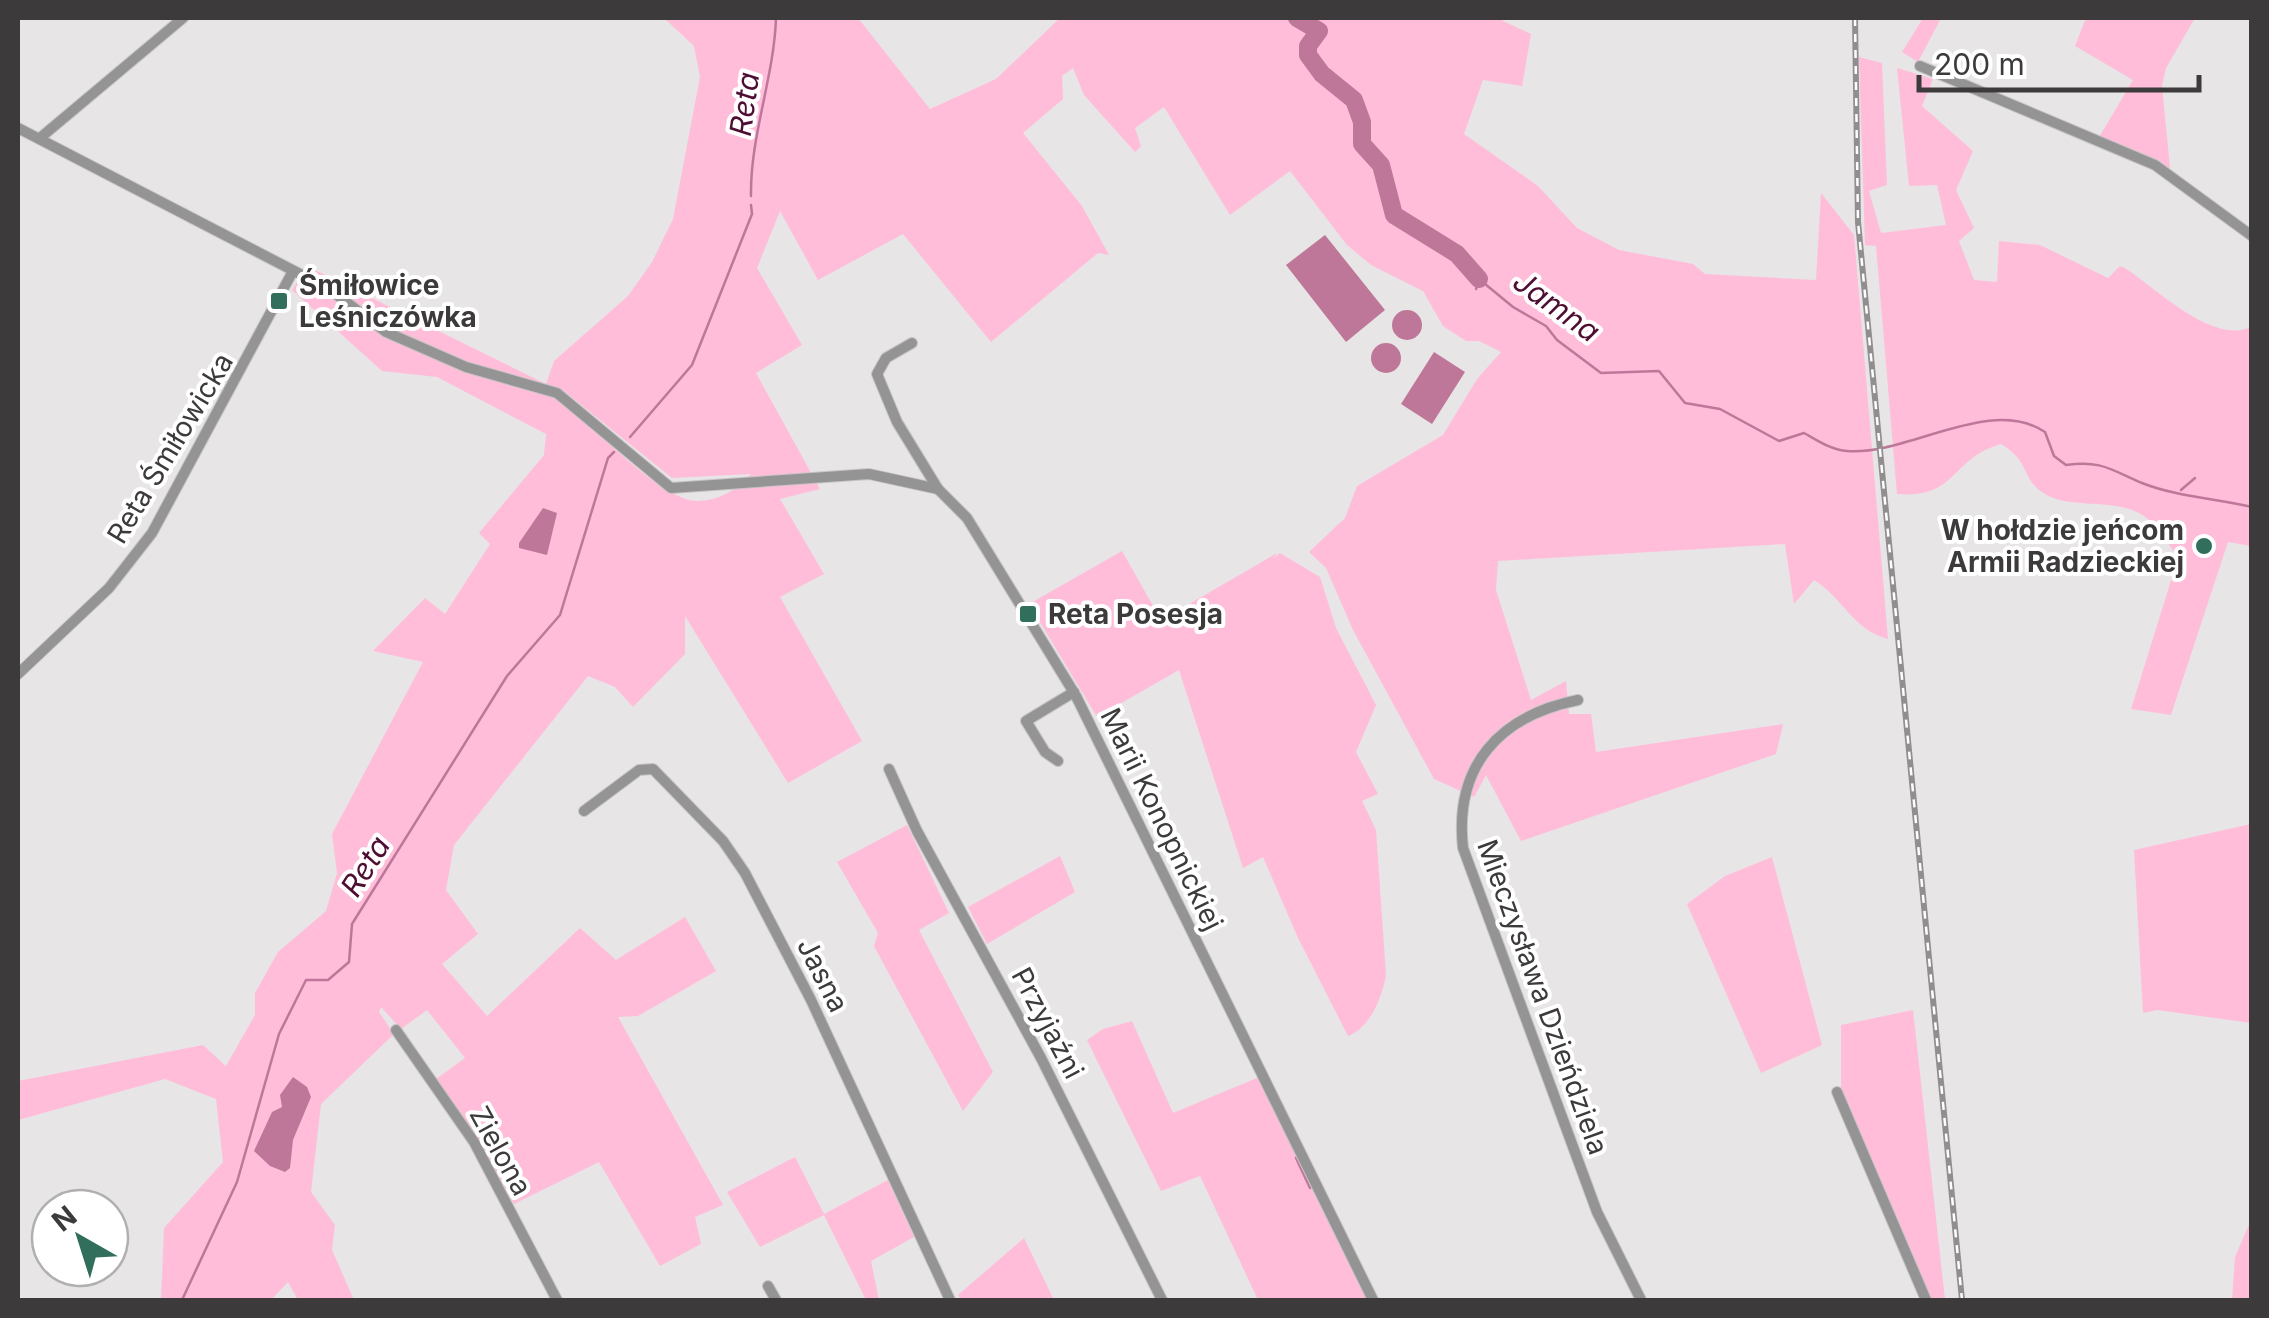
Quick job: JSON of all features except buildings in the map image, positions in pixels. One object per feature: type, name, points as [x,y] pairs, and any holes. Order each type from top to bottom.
[{"type":"street","points":[[40,138],[183,18]]},
{"type":"street","points":[[1920,66],[2155,165],[2252,236]]},
{"type":"street","points":[[18,128],[329,289],[386,332],[466,367],[557,394],[671,488],[870,474],[938,489]]},
{"type":"street","name":"Reta Śmiłowicka","points":[[18,674],[109,588],[152,533],[293,270]]},
{"type":"street","name":"Marii Konopnickiej","points":[[912,343],[886,358],[877,374],[897,422],[938,489],[967,518],[994,556],[1074,692],[1374,1300]]},
{"type":"street","points":[[1058,761],[1045,752],[1026,721],[1074,692]]},
{"type":"street","name":"Mieczysława Dzieńdziela","points":[[1578,700],[1526,718],[1488,747],[1473,769],[1460,818],[1471,872],[1597,1212],[1641,1300]]},
{"type":"street","name":"Przyjaźni","points":[[889,768],[917,830],[1041,1058],[1162,1300]]},
{"type":"street","name":"Jasna","points":[[584,812],[639,770],[652,769],[737,859],[812,1000],[950,1300]]},
{"type":"street","name":"Zielona","points":[[396,1030],[474,1142],[557,1300]]},
{"type":"street","points":[[1837,1092],[1926,1300]]},
{"type":"street","points":[[768,1286],[776,1300]]},
{"type":"shaded area","points":[[664,18],[858,18],[930,109],[996,79],[1060,18],[1497,18],[1531,34],[1522,86],[1483,80],[1464,134],[1538,186],[1577,228],[1619,250],[1693,264],[1705,274],[1816,280],[1821,193],[1854,235],[1888,639],[1866,629],[1814,580],[1794,604],[1785,544],[1498,561],[1496,590],[1531,700],[1566,681],[1569,714],[1591,714],[1596,752],[1783,724],[1776,754],[1521,841],[1486,775],[1474,797],[1434,779],[1353,630],[1326,568],[1309,552],[1345,518],[1357,486],[1443,435],[1477,379],[1501,352],[1479,341],[1466,341],[1443,326],[1423,291],[1371,265],[1347,245],[1290,171],[1230,215],[1164,107],[1135,128],[1141,146],[1135,152],[1084,95],[1073,68],[1062,76],[1063,99],[1023,133],[1082,206],[1109,255],[1098,253],[991,342],[903,234],[818,280],[780,211],[757,268],[802,345],[756,373],[820,489],[780,499],[824,574],[780,597],[862,741],[788,783],[685,616],[685,654],[633,707],[615,687],[588,676],[454,845],[446,890],[478,934],[442,964],[487,1016],[580,928],[616,960],[685,917],[716,971],[638,1016],[618,1017],[723,1205],[695,1217],[701,1244],[660,1266],[599,1162],[514,1204],[479,1140],[436,1079],[465,1058],[427,1010],[401,1029],[381,1007],[379,1012],[394,1034],[321,1104],[311,1192],[335,1225],[332,1250],[354,1300],[298,1300],[288,1282],[271,1300],[161,1300],[164,1228],[223,1162],[216,1099],[165,1079],[18,1120],[18,1081],[203,1045],[226,1066],[255,1015],[255,993],[278,952],[326,911],[337,873],[332,834],[423,662],[373,651],[425,598],[445,614],[490,544],[479,533],[544,455],[546,434],[437,377],[382,371],[292,290],[307,266],[546,384],[554,361],[628,296],[652,262],[673,219],[700,77],[694,46]],"holes":[[[548,385],[564,391],[672,478],[751,474],[720,496],[697,501],[681,497],[641,471]]]},
{"type":"shaded area","points":[[1923,18],[1941,18],[1918,62],[1902,52]]},
{"type":"shaded area","points":[[2086,18],[2195,18],[2166,68],[2162,85],[2170,168],[2098,139],[2133,80],[2075,46]]},
{"type":"shaded area","points":[[1859,57],[1882,63],[1887,185],[1869,191],[1881,233],[1946,225],[1937,185],[1909,186],[1897,68],[1933,79],[1922,106],[1973,151],[1956,190],[1974,228],[1959,241],[1974,280],[1997,282],[1999,241],[2040,245],[2108,278],[2120,266],[2125,268],[2203,322],[2236,330],[2251,327],[2251,546],[2228,542],[2171,715],[2131,709],[2178,558],[2150,521],[2124,508],[2051,497],[2034,485],[2016,456],[2001,444],[1971,459],[1932,490],[1897,494],[1876,246],[1865,245]]},
{"type":"shaded area","points":[[1325,235],[1385,310],[1346,342],[1286,265]]},
{"type":"shaded area","points":[[1407,310],[1418,314],[1422,325],[1418,336],[1407,340],[1396,336],[1392,325],[1396,314]]},
{"type":"shaded area","points":[[1386,343],[1397,347],[1401,358],[1397,369],[1386,373],[1375,369],[1371,358],[1375,347]]},
{"type":"shaded area","points":[[1434,352],[1465,372],[1432,424],[1401,404]]},
{"type":"shaded area","points":[[543,508],[557,513],[547,555],[519,548]]},
{"type":"shaded area","points":[[1122,551],[1157,613],[1172,614],[1277,553],[1273,559],[1280,553],[1320,577],[1336,628],[1376,705],[1356,752],[1378,794],[1362,801],[1376,830],[1386,975],[1369,1019],[1348,1036],[1298,938],[1263,857],[1243,868],[1179,670],[1097,717],[1029,604]]},
{"type":"shaded area","points":[[2251,824],[2251,1023],[2157,1010],[2143,1013],[2134,850]]},
{"type":"shaded area","points":[[907,825],[949,913],[919,930],[993,1072],[963,1111],[874,946],[878,933],[837,862]]},
{"type":"shaded area","points":[[1060,856],[1075,892],[987,944],[968,907]]},
{"type":"shaded area","points":[[1772,857],[1822,1045],[1761,1073],[1687,904],[1725,876]]},
{"type":"shaded area","points":[[1913,1010],[1945,1300],[1930,1300],[1841,1089],[1841,1025]]},
{"type":"shaded area","points":[[1132,1021],[1173,1113],[1264,1075],[1368,1300],[1258,1300],[1200,1176],[1161,1191],[1087,1040],[1103,1029]]},
{"type":"shaded area","points":[[293,1077],[307,1087],[311,1097],[293,1140],[290,1168],[285,1172],[270,1166],[254,1151],[272,1112],[282,1107],[280,1095]]},
{"type":"shaded area","points":[[795,1157],[824,1214],[888,1180],[914,1237],[871,1261],[879,1300],[866,1300],[824,1215],[760,1247],[727,1192]]},
{"type":"shaded area","points":[[2251,1220],[2251,1300],[2232,1300],[2235,1257]]},
{"type":"shaded area","points":[[1024,1238],[1054,1300],[961,1300],[958,1295]]},
{"type":"waterway","name":"Reta","points":[[751,196],[754,151],[776,18]]},
{"type":"waterway","name":"Jamna","points":[[1297,18],[1319,31],[1308,46],[1308,55],[1322,74],[1354,100],[1362,122],[1362,144],[1381,165],[1394,215],[1457,254],[1479,279]]},
{"type":"waterway","name":"Reta","points":[[630,437],[692,365],[752,214],[751,205]]},
{"type":"waterway","name":"Jamna","points":[[1479,279],[1513,307],[1546,326],[1557,340],[1601,373],[1659,371],[1685,403],[1720,409],[1779,441],[1804,433],[1841,450],[1870,450],[1974,423],[2023,422],[2045,432],[2054,456],[2066,465],[2098,465],[2168,491],[2252,507]]},
{"type":"waterway","points":[[1476,289],[1479,280]]},
{"type":"waterway","name":"Reta","points":[[182,1300],[237,1182],[279,1034],[306,980],[328,980],[349,962],[352,924],[507,676],[560,615],[608,458],[614,452]]},
{"type":"waterway","points":[[2181,490],[2195,478]]},
{"type":"waterway","points":[[1296,1158],[1310,1188]]},
{"type":"railway","points":[[1855,18],[1858,222],[1962,1300]]},
{"type":"place","name":"Śmiłowice Leśniczówka","points":[[279,301]]},
{"type":"place","name":"W hołdzie jeńcom Armii Radzieckiej","points":[[2204,546]]},
{"type":"place","name":"Reta Posesja","points":[[1028,614]]}]
